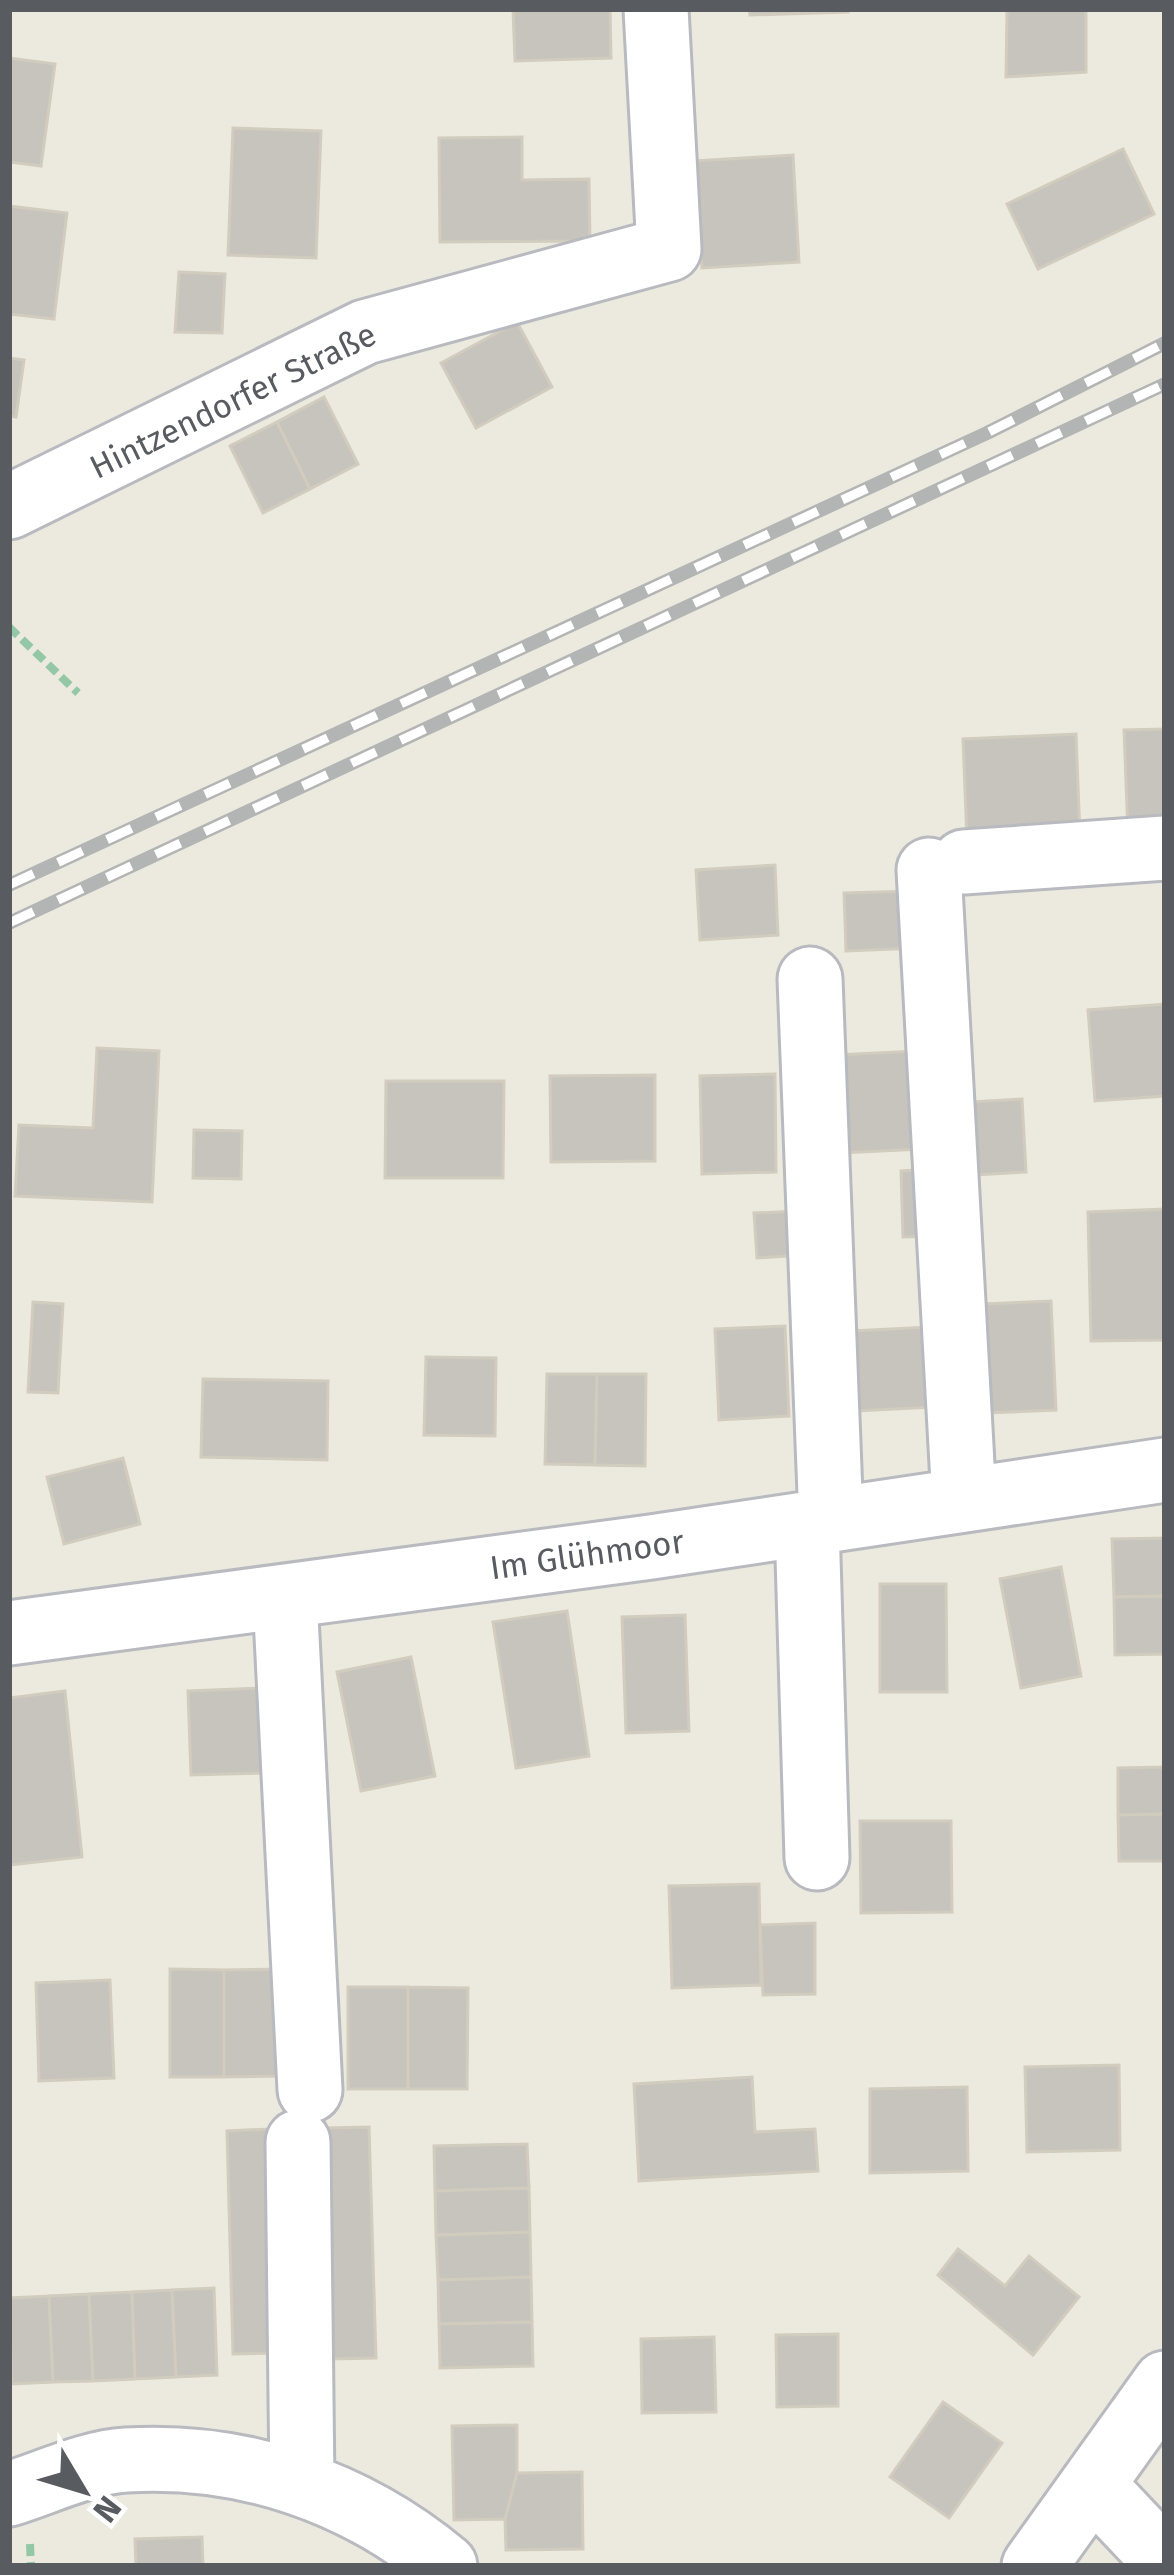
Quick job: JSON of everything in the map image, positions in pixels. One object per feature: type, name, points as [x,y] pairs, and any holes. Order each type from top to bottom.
[{"type":"street","name":"Hintzendorfer Straße","points":[[9,507],[365,332],[669,249],[656,9]]},
{"type":"street","points":[[964,1500],[947,866],[1165,848]]},
{"type":"street","points":[[810,979],[819,1522],[817,1858]]},
{"type":"street","name":"Im Glühmoor","points":[[9,1634],[1165,1469]]},
{"type":"street","points":[[285,1597],[304,2116],[302,2483]]},
{"type":"street","points":[[1034,2566],[1165,2383]]},
{"type":"street","points":[[9,2494],[121,2460],[227,2463],[302,2483],[409,2536],[445,2566]]},
{"type":"street","points":[[1094,2486],[1165,2561]]},
{"type":"path","points":[[9,627],[78,693]]},
{"type":"building","points":[[513,9],[610,9],[611,58],[515,61]]},
{"type":"building","points":[[749,9],[848,9],[848,12],[750,15]]},
{"type":"building","points":[[1086,9],[1086,72],[1006,77],[1007,11]]},
{"type":"building","points":[[9,58],[55,64],[41,166],[9,162]]},
{"type":"building","points":[[233,128],[321,131],[316,258],[228,255]]},
{"type":"building","points":[[522,137],[522,180],[589,179],[590,241],[440,242],[439,138]]},
{"type":"building","points":[[1123,149],[1154,214],[1038,269],[1007,204]]},
{"type":"building","points":[[793,155],[799,262],[702,268],[695,161]]},
{"type":"building","points":[[9,206],[67,213],[54,319],[9,314]]},
{"type":"building","points":[[179,272],[225,274],[222,333],[175,332]]},
{"type":"building","points":[[517,322],[552,387],[476,428],[441,363]]},
{"type":"building","points":[[9,358],[24,360],[16,417],[9,416]]},
{"type":"building","points":[[324,397],[358,464],[310,489],[277,422]]},
{"type":"building","points":[[277,422],[310,489],[263,513],[230,446]]},
{"type":"building","points":[[1165,729],[1165,833],[1128,835],[1124,730]]},
{"type":"building","points":[[1076,734],[1080,836],[967,841],[963,739]]},
{"type":"building","points":[[775,865],[778,935],[700,940],[696,870]]},
{"type":"building","points":[[916,891],[917,948],[846,951],[844,893]]},
{"type":"building","points":[[1165,1004],[1165,1096],[1095,1101],[1088,1010]]},
{"type":"building","points":[[97,1048],[159,1051],[152,1202],[15,1196],[19,1125],[93,1128]]},
{"type":"building","points":[[917,1051],[921,1149],[841,1153],[836,1055]]},
{"type":"building","points":[[775,1074],[776,1172],[702,1174],[700,1076]]},
{"type":"building","points":[[655,1075],[655,1161],[551,1162],[550,1076]]},
{"type":"building","points":[[386,1081],[504,1081],[503,1178],[385,1178]]},
{"type":"building","points":[[1022,1099],[1026,1172],[976,1175],[972,1102]]},
{"type":"building","points":[[194,1130],[242,1131],[241,1179],[193,1178]]},
{"type":"building","points":[[934,1169],[937,1236],[903,1237],[901,1171]]},
{"type":"building","points":[[1165,1209],[1165,1340],[1091,1341],[1088,1212]]},
{"type":"building","points":[[799,1211],[801,1255],[757,1258],[754,1213]]},
{"type":"building","points":[[1051,1301],[1056,1410],[988,1413],[983,1304]]},
{"type":"building","points":[[33,1302],[63,1304],[58,1393],[28,1392]]},
{"type":"building","points":[[785,1326],[789,1416],[719,1420],[715,1329]]},
{"type":"building","points":[[929,1327],[933,1407],[856,1411],[852,1331]]},
{"type":"building","points":[[426,1357],[496,1358],[495,1436],[424,1435]]},
{"type":"building","points":[[547,1374],[597,1374],[595,1465],[545,1464]]},
{"type":"building","points":[[597,1374],[646,1374],[645,1466],[595,1465]]},
{"type":"building","points":[[203,1379],[328,1381],[327,1460],[201,1457]]},
{"type":"building","points":[[123,1458],[140,1524],[64,1544],[47,1477]]},
{"type":"building","points":[[1165,1538],[1165,1596],[1114,1597],[1112,1539]]},
{"type":"building","points":[[1061,1567],[1081,1676],[1021,1688],[1000,1579]]},
{"type":"building","points":[[880,1584],[946,1584],[947,1692],[880,1692]]},
{"type":"building","points":[[1165,1596],[1165,1654],[1115,1655],[1114,1597]]},
{"type":"building","points":[[567,1611],[589,1756],[516,1768],[493,1622]]},
{"type":"building","points":[[685,1615],[689,1731],[626,1733],[622,1617]]},
{"type":"building","points":[[411,1657],[435,1776],[361,1791],[337,1672]]},
{"type":"building","points":[[261,1688],[263,1773],[191,1775],[188,1691]]},
{"type":"building","points":[[65,1691],[82,1857],[9,1865],[9,1698]]},
{"type":"building","points":[[1165,1767],[1165,1814],[1118,1815],[1118,1768]]},
{"type":"building","points":[[1165,1814],[1165,1861],[1119,1861],[1118,1815]]},
{"type":"building","points":[[860,1821],[951,1821],[952,1912],[861,1913]]},
{"type":"building","points":[[759,1884],[761,1985],[672,1988],[669,1886]]},
{"type":"building","points":[[815,1923],[815,1994],[763,1995],[760,1925]]},
{"type":"building","points":[[170,1969],[224,1970],[224,2077],[170,2077]]},
{"type":"building","points":[[279,1969],[279,2076],[224,2077],[224,1970]]},
{"type":"building","points":[[110,1980],[114,2078],[39,2081],[36,1983]]},
{"type":"building","points":[[348,1987],[408,1987],[408,2089],[348,2089]]},
{"type":"building","points":[[408,1987],[468,1988],[467,2089],[408,2089]]},
{"type":"building","points":[[1119,2065],[1120,2150],[1027,2152],[1025,2067]]},
{"type":"building","points":[[752,2077],[755,2132],[815,2129],[818,2171],[639,2181],[634,2084]]},
{"type":"building","points":[[967,2087],[968,2171],[870,2173],[870,2089]]},
{"type":"building","points":[[369,2127],[376,2358],[331,2359],[325,2128]]},
{"type":"building","points":[[269,2129],[276,2353],[233,2354],[227,2131]]},
{"type":"building","points":[[527,2144],[529,2188],[435,2191],[434,2146]]},
{"type":"building","points":[[529,2188],[530,2232],[436,2235],[435,2191]]},
{"type":"building","points":[[530,2232],[531,2277],[438,2280],[436,2235]]},
{"type":"building","points":[[958,2249],[1005,2286],[1029,2256],[1079,2297],[1033,2355],[938,2275]]},
{"type":"building","points":[[531,2277],[532,2322],[439,2324],[438,2280]]},
{"type":"building","points":[[214,2288],[217,2375],[176,2377],[172,2290]]},
{"type":"building","points":[[172,2290],[176,2377],[135,2379],[132,2292]]},
{"type":"building","points":[[132,2292],[135,2379],[93,2381],[89,2294]]},
{"type":"building","points":[[89,2294],[93,2381],[53,2382],[49,2296]]},
{"type":"building","points":[[49,2296],[53,2382],[12,2384],[9,2298]]},
{"type":"building","points":[[532,2322],[533,2366],[440,2368],[439,2324]]},
{"type":"building","points":[[838,2334],[838,2406],[777,2407],[776,2335]]},
{"type":"building","points":[[714,2337],[716,2412],[642,2413],[641,2339]]},
{"type":"building","points":[[943,2402],[1002,2443],[949,2518],[890,2477]]},
{"type":"building","points":[[517,2425],[517,2473],[505,2519],[454,2520],[452,2426]]},
{"type":"building","points":[[582,2472],[583,2549],[506,2550],[505,2519],[517,2473]]},
{"type":"building","points":[[202,2537],[203,2566],[136,2566],[135,2539]]},
{"type":"railway","points":[[9,885],[987,433],[1165,343]]},
{"type":"railway","points":[[9,923],[1165,384]]}]
